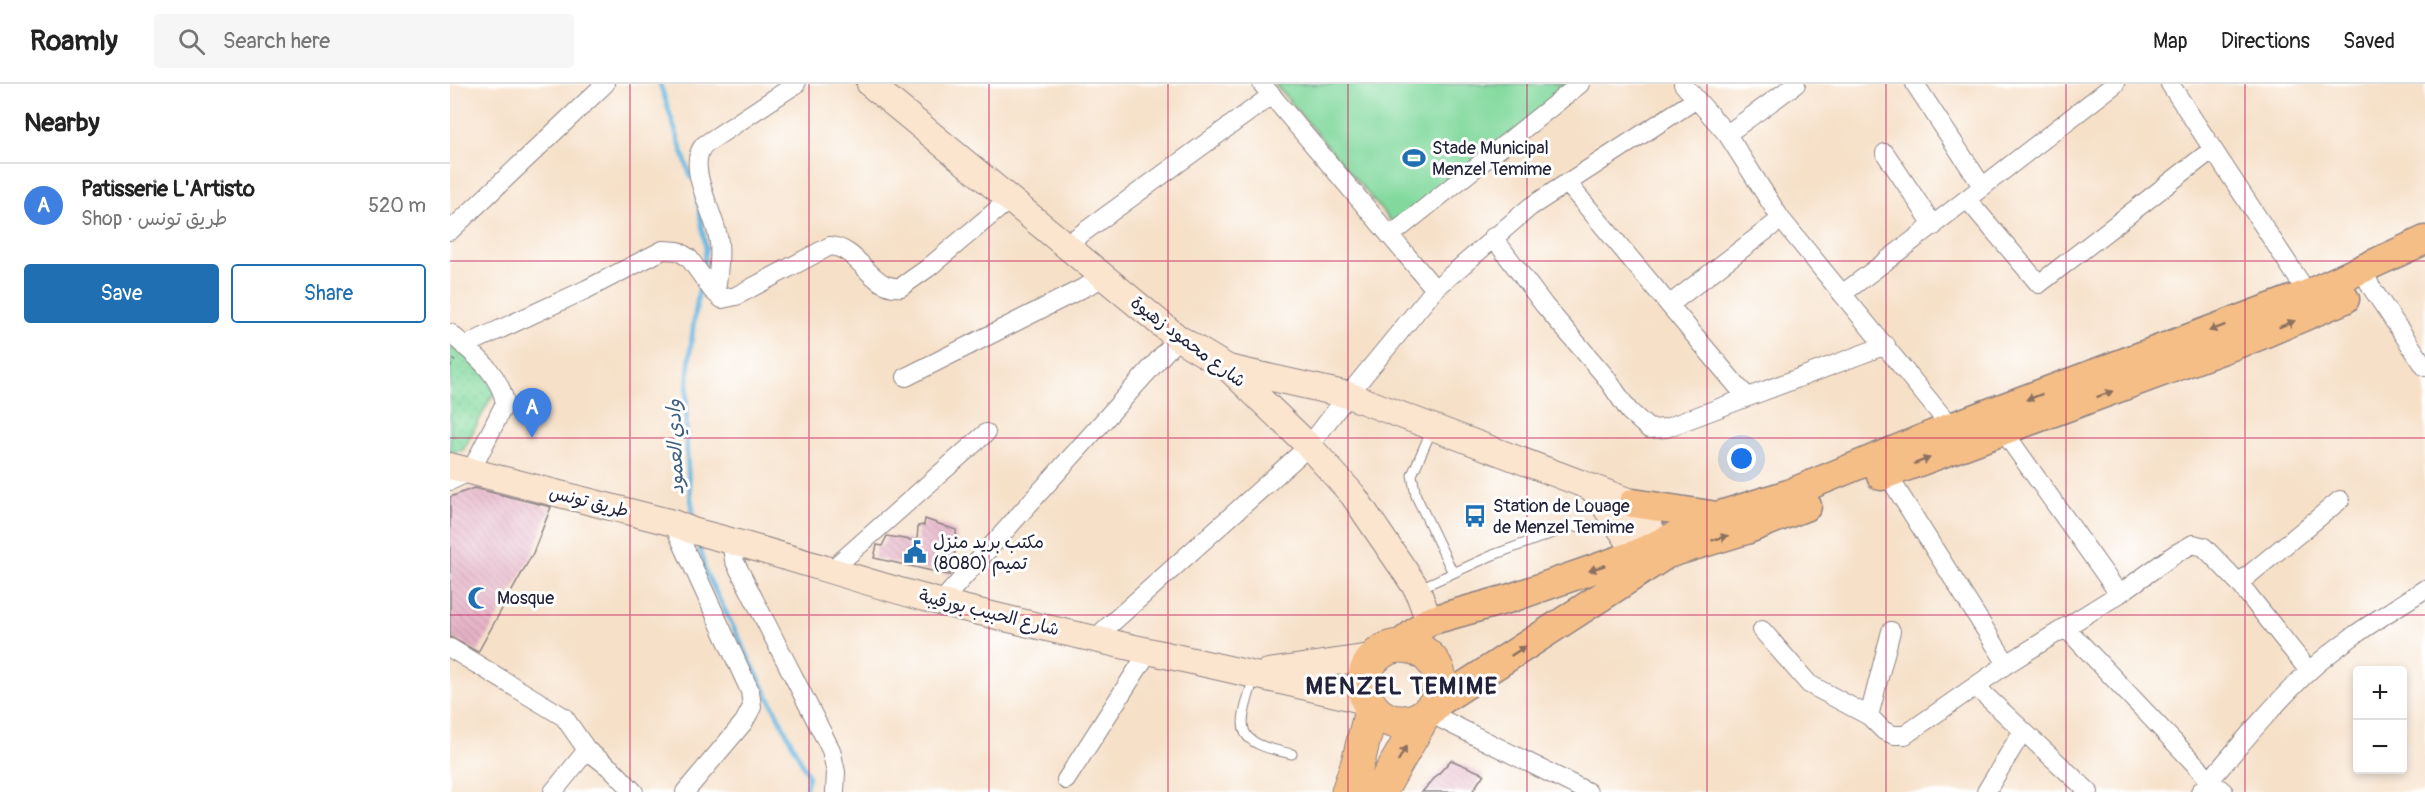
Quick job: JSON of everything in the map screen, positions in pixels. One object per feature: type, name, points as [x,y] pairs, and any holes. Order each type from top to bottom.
[{"type":"highway","points":[[1380,792],[1439,694],[1440,682],[1438,670],[1431,660],[1422,652],[1411,647],[1388,651],[1367,669],[1366,695],[1371,705],[1381,715],[1391,720],[1414,720],[1428,711]]},
{"type":"highway","points":[[1348,792],[1359,762],[1371,705]]},
{"type":"main road","name":"شارع محمود زهيوة","points":[[870,84],[1178,338],[1227,368],[1309,447],[1353,495],[1418,589],[1429,621]]},
{"type":"main road","points":[[2367,278],[2425,240]]},
{"type":"main road","points":[[1388,651],[1429,621],[1511,598],[1647,550],[1717,516],[1953,437],[2004,432],[2367,278],[2425,261]]},
{"type":"main road","points":[[1428,711],[1647,550],[1746,530],[1887,474],[1953,437],[2064,386],[2314,302]]},
{"type":"main road","points":[[1227,368],[1348,395],[1633,503],[1717,516]]},
{"type":"main road","name":"طريق تونس","points":[[457,473],[729,540]]},
{"type":"main road","points":[[1593,489],[1647,550]]},
{"type":"main road","points":[[1633,503],[1647,550]]},
{"type":"main road","name":"شارع الحبيب بورقيبة","points":[[729,540],[941,602],[1093,640],[1256,674],[1371,705]]},
{"type":"main road","name":"شارع الحبيب بورقيبة","points":[[1256,674],[1388,651]]},
{"type":"street","points":[[450,231],[605,84]]},
{"type":"street","points":[[714,292],[719,242],[698,171],[697,154],[704,145],[795,84]]},
{"type":"street","points":[[1390,236],[1580,84]]},
{"type":"street","points":[[1683,84],[1727,134],[1781,219],[1886,345],[1953,437]]},
{"type":"street","points":[[1727,134],[1796,84]]},
{"type":"street","points":[[1915,84],[1982,186]]},
{"type":"street","points":[[1842,294],[1934,226],[1982,186],[2115,84]]},
{"type":"street","points":[[2170,84],[2314,302]]},
{"type":"street","points":[[1066,245],[1267,90],[1435,289]]},
{"type":"street","points":[[1093,640],[1309,447],[1348,395],[1435,289],[1530,207],[1695,100]]},
{"type":"street","points":[[1967,199],[2039,284],[2212,149]]},
{"type":"street","points":[[1885,153],[1934,226]]},
{"type":"street","points":[[1568,184],[1748,397]]},
{"type":"street","points":[[464,346],[588,289],[663,250],[678,251],[689,258],[714,292],[722,299],[729,299],[830,246],[842,248],[854,256],[884,285],[901,287],[928,268],[1010,199]]},
{"type":"street","points":[[1669,305],[1781,219]]},
{"type":"street","points":[[1493,237],[1544,305],[1605,376],[1629,411],[1649,429],[1666,428],[1886,345]]},
{"type":"street","points":[[906,377],[1105,277]]},
{"type":"street","points":[[2367,278],[2425,367]]},
{"type":"street","points":[[450,333],[494,374],[503,391],[505,403],[457,473]]},
{"type":"street","points":[[941,602],[1178,338]]},
{"type":"street","points":[[2004,432],[2119,594]]},
{"type":"street","points":[[830,571],[986,433]]},
{"type":"street","points":[[1887,474],[2007,664]]},
{"type":"street","points":[[2239,583],[2340,500]]},
{"type":"street","points":[[683,527],[752,703],[750,714],[744,722],[685,792]]},
{"type":"street","points":[[729,540],[734,560],[831,750],[836,772],[835,792]]},
{"type":"street","points":[[1762,630],[1809,684],[1869,716],[1884,730],[1894,735],[1905,735],[2007,664],[2119,594],[2175,554],[2188,546],[2197,544],[2208,550],[2239,583],[2309,671]]},
{"type":"street","points":[[2066,627],[2211,788],[2277,704],[2309,671],[2350,637],[2425,589]]},
{"type":"street","points":[[1869,716],[1891,631]]},
{"type":"street","points":[[450,648],[564,717],[587,750],[614,771],[634,792]]},
{"type":"street","points":[[1066,780],[1149,651]]},
{"type":"street","points":[[1976,687],[2089,792]]},
{"type":"street","points":[[1428,711],[1588,792]]},
{"type":"street","points":[[1986,792],[2022,732]]},
{"type":"street","points":[[553,792],[587,750]]},
{"type":"lane","points":[[1432,426],[1412,475],[1416,496],[1453,573]]},
{"type":"lane","points":[[1418,589],[1493,555],[1569,527],[1587,526],[1647,550]]},
{"type":"lane","points":[[1256,674],[1241,722],[1245,734],[1263,748],[1292,754]]},
{"type":"green space","name":"Stade Municipal Menzel Temime","points":[[1275,84],[1581,84],[1401,233]]},
{"type":"green space","points":[[450,341],[497,387],[463,450],[450,453]]},
{"type":"building","name":"Mosque","points":[[474,488],[551,507],[533,553],[478,652],[450,637],[450,497]]},
{"type":"building","name":"مكتب بريد منزل تميم (8080)","points":[[925,519],[956,530],[957,543],[950,575],[874,558],[877,545],[882,546],[887,536],[917,541],[918,526],[924,525]]},
{"type":"building","points":[[1451,760],[1484,774],[1472,792],[1422,792]]},
{"type":"waterway","name":"وادي العمود","points":[[660,84],[691,178]]},
{"type":"waterway","name":"وادي العمود","points":[[697,198],[706,249],[703,266]]},
{"type":"waterway","name":"وادي العمود","points":[[695,523],[687,464],[686,433],[688,373],[700,284]]},
{"type":"waterway","name":"وادي العمود","points":[[699,543],[705,571],[808,775],[806,792]]},
{"type":"place","name":"Stade Municipal Menzel Temime","points":[[1414,158]]},
{"type":"place","name":"Patisserie L'Artisto","points":[[532,438]]},
{"type":"place","name":"Station de Louage de Menzel Temime","points":[[1475,516]]},
{"type":"place","name":"مكتب بريد منزل تميم (8080)","points":[[915,552]]},
{"type":"place","name":"Mosque","points":[[479,598]]},
{"type":"district","name":"MENZEL TEMIME","points":[[1402,686]]}]
